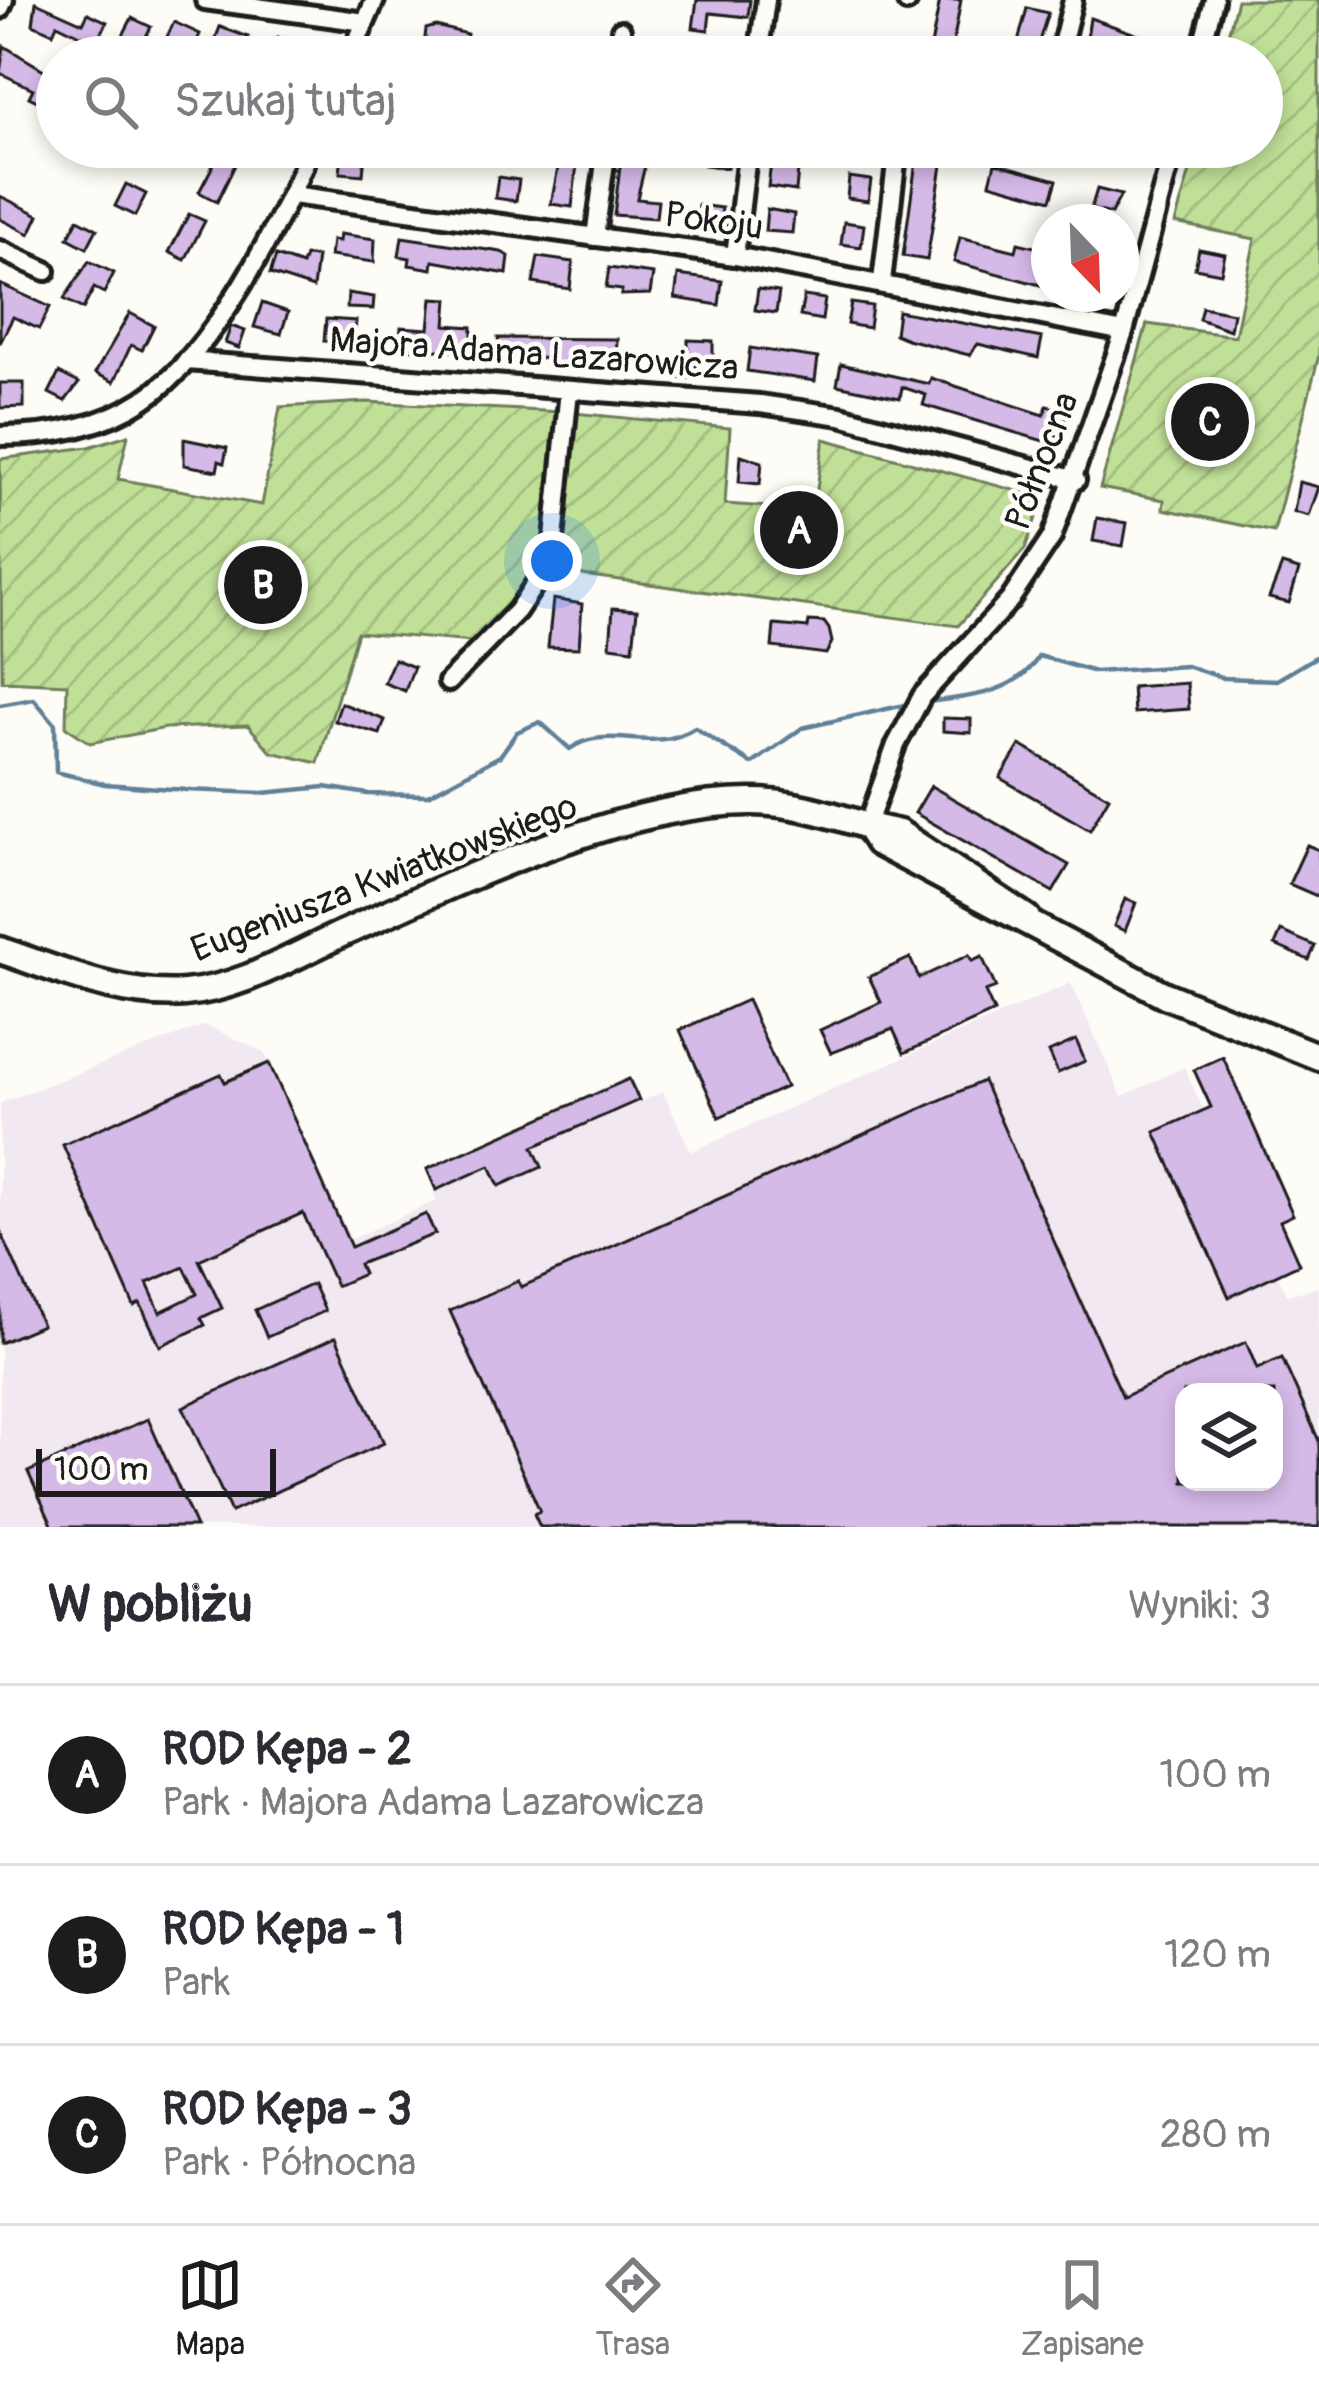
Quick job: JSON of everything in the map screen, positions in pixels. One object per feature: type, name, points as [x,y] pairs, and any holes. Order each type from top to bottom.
[{"type":"street","points":[[0,9],[4,0]]},
{"type":"street","points":[[205,0],[365,22]]},
{"type":"street","points":[[359,36],[375,0]]},
{"type":"street","points":[[761,36],[766,0]]},
{"type":"street","points":[[1064,36],[1073,0]]},
{"type":"street","points":[[1205,36],[1214,0]]},
{"type":"street","points":[[620,36],[621,30]]},
{"type":"street","points":[[0,436],[95,423],[145,399],[186,361],[292,195],[303,168]]},
{"type":"street","points":[[595,237],[604,168]]},
{"type":"street","points":[[735,256],[745,168]]},
{"type":"street","points":[[882,280],[895,168]]},
{"type":"street","name":"Północna","points":[[867,826],[911,714],[1033,569],[1076,480],[1124,332],[1168,168]]},
{"type":"street","name":"Pokoju","points":[[292,195],[882,280],[1124,332]]},
{"type":"street","points":[[0,250],[46,271]]},
{"type":"street","name":"Majora Adama Lazarowicza","points":[[186,361],[760,404],[841,416],[1076,480]]},
{"type":"street","points":[[448,682],[506,625],[552,559],[568,390]]},
{"type":"street","name":"Eugeniusza Kwiatkowskiego","points":[[0,950],[124,989],[155,994],[209,989],[251,976],[446,888],[648,818],[749,801],[814,809],[898,833],[1027,919],[1166,995],[1319,1058]]},
{"type":"shaded area","points":[[1071,983],[1122,1097],[1184,1067],[1287,1295],[1319,1287],[1319,1527],[0,1527],[0,1103],[205,1025],[264,1052],[351,1239],[436,1201],[433,1190],[663,1092],[691,1152]]},
{"type":"green space","points":[[1237,0],[1319,0],[1319,355],[1274,532],[1163,509],[1164,500],[1100,488],[1147,324],[1235,336],[1255,239],[1175,223],[1191,168],[1283,168],[1283,36],[1228,36]]},
{"type":"green space","points":[[366,402],[561,412],[550,551],[483,643],[357,632],[318,763],[271,752],[248,725],[166,728],[90,743],[66,727],[67,684],[2,681],[0,459],[89,447],[128,435],[118,479],[262,505],[280,407]]},
{"type":"green space","points":[[574,413],[730,428],[725,504],[814,510],[824,439],[1043,498],[1025,549],[958,626],[583,575],[564,561]]},
{"type":"building","points":[[697,0],[750,0],[748,17],[710,13],[708,30],[693,28]]},
{"type":"building","points":[[940,0],[961,0],[954,36],[933,36]]},
{"type":"building","points":[[36,2],[83,23],[88,13],[107,22],[100,36],[82,36],[57,24],[53,33],[33,24]]},
{"type":"building","points":[[1027,8],[1048,13],[1041,36],[1020,36]]},
{"type":"building","points":[[132,18],[151,27],[146,36],[123,36]]},
{"type":"building","points":[[1090,18],[1141,36],[1087,36]]},
{"type":"building","points":[[174,22],[200,34],[199,36],[167,36]]},
{"type":"building","points":[[436,26],[467,34],[425,36],[426,29]]},
{"type":"building","points":[[220,27],[245,36],[216,36]]},
{"type":"building","points":[[4,46],[36,65],[36,100],[29,97],[33,89],[0,73]]},
{"type":"building","points":[[212,168],[234,168],[217,202],[199,192]]},
{"type":"building","points":[[340,168],[364,168],[363,175],[340,173]]},
{"type":"building","points":[[558,168],[577,168],[572,207],[551,204]]},
{"type":"building","points":[[620,168],[644,168],[637,199],[658,201],[656,218],[614,215]]},
{"type":"building","points":[[770,168],[798,168],[796,191],[768,187]]},
{"type":"building","points":[[915,168],[942,168],[927,260],[903,256]]},
{"type":"building","points":[[994,168],[1013,168],[1057,180],[1051,200],[990,183]]},
{"type":"building","points":[[498,177],[519,180],[516,201],[495,198]]},
{"type":"building","points":[[849,177],[871,180],[868,201],[847,198]]},
{"type":"building","points":[[126,184],[146,194],[135,216],[115,206]]},
{"type":"building","points":[[1097,189],[1121,195],[1116,204],[1092,204]]},
{"type":"building","points":[[0,196],[39,215],[30,234],[0,219]]},
{"type":"building","points":[[698,205],[722,208],[719,230],[695,228]]},
{"type":"building","points":[[767,209],[794,214],[792,233],[765,231]]},
{"type":"building","points":[[189,214],[205,221],[185,260],[169,252]]},
{"type":"building","points":[[78,219],[97,229],[87,248],[68,238]]},
{"type":"building","points":[[844,222],[864,225],[861,247],[841,244]]},
{"type":"building","points":[[340,234],[375,239],[374,262],[330,256],[332,240],[339,241]]},
{"type":"building","points":[[402,237],[501,252],[509,256],[507,274],[433,261],[432,269],[409,265],[410,258],[399,256]]},
{"type":"building","points":[[960,237],[1016,251],[1018,243],[1031,246],[1031,283],[954,262]]},
{"type":"building","points":[[1199,249],[1225,254],[1221,273],[1195,268]]},
{"type":"building","points":[[276,256],[302,265],[305,256],[317,257],[313,288],[270,274]]},
{"type":"building","points":[[538,257],[573,262],[570,289],[533,283]]},
{"type":"building","points":[[89,261],[114,273],[104,293],[94,288],[83,309],[64,299]]},
{"type":"building","points":[[609,268],[653,274],[650,294],[621,295],[622,290],[606,288]]},
{"type":"building","points":[[678,275],[722,281],[719,305],[675,298]]},
{"type":"building","points":[[0,284],[50,307],[39,329],[13,317],[0,343]]},
{"type":"building","points":[[758,289],[779,292],[776,313],[755,310]]},
{"type":"building","points":[[348,293],[374,297],[373,309],[347,308]]},
{"type":"building","points":[[804,296],[825,299],[822,320],[800,316]]},
{"type":"building","points":[[432,298],[448,299],[446,325],[472,327],[472,352],[399,348],[401,327],[429,329]]},
{"type":"building","points":[[262,303],[288,312],[281,334],[254,327]]},
{"type":"building","points":[[851,303],[872,306],[869,328],[847,324]]},
{"type":"building","points":[[1202,307],[1233,313],[1230,330],[1199,319]]},
{"type":"building","points":[[898,311],[1042,338],[1038,358],[978,344],[969,355],[907,339],[895,334]]},
{"type":"building","points":[[130,313],[154,326],[142,350],[131,345],[114,382],[95,373]]},
{"type":"building","points":[[326,319],[356,321],[354,345],[324,341]]},
{"type":"building","points":[[231,326],[245,331],[239,348],[225,343]]},
{"type":"building","points":[[498,338],[617,339],[616,363],[547,365],[547,357],[502,365]]},
{"type":"building","points":[[688,340],[713,341],[713,355],[708,363],[698,362],[691,378],[679,378],[673,374],[674,356],[688,357]]},
{"type":"building","points":[[750,348],[818,358],[815,381],[747,371]]},
{"type":"building","points":[[841,364],[929,384],[931,378],[1044,415],[1047,406],[1067,411],[1060,436],[1053,434],[1050,443],[923,405],[926,395],[902,387],[900,398],[837,385]]},
{"type":"building","points":[[59,373],[79,383],[65,401],[49,393]]},
{"type":"building","points":[[0,383],[24,383],[24,407],[0,408]]},
{"type":"building","points":[[184,439],[227,448],[224,463],[219,461],[217,471],[184,465]]},
{"type":"building","points":[[741,455],[762,462],[760,484],[739,482]]},
{"type":"building","points":[[1299,482],[1319,487],[1309,516],[1294,512]]},
{"type":"building","points":[[1097,518],[1127,523],[1123,546],[1093,541]]},
{"type":"building","points":[[1282,565],[1299,570],[1289,603],[1269,598]]},
{"type":"building","points":[[553,599],[582,604],[579,648],[548,647]]},
{"type":"building","points":[[613,608],[637,610],[633,649],[610,646]]},
{"type":"building","points":[[809,621],[824,622],[829,629],[832,642],[826,654],[772,647],[774,625],[808,628]]},
{"type":"building","points":[[394,659],[414,667],[405,691],[384,683]]},
{"type":"building","points":[[1187,683],[1189,709],[1134,713],[1132,687]]},
{"type":"building","points":[[341,703],[385,720],[380,734],[335,721]]},
{"type":"building","points":[[943,718],[971,719],[971,733],[943,731]]},
{"type":"building","points":[[1020,745],[1109,797],[1090,830],[1000,778]]},
{"type":"building","points":[[931,786],[1069,865],[1053,892],[915,813]]},
{"type":"building","points":[[1307,845],[1319,850],[1319,897],[1289,884]]},
{"type":"building","points":[[1125,899],[1136,903],[1125,931],[1114,926]]},
{"type":"building","points":[[1281,931],[1315,946],[1309,960],[1275,945]]},
{"type":"building","points":[[969,955],[972,961],[982,957],[996,988],[985,992],[994,1012],[904,1053],[893,1029],[831,1053],[820,1030],[881,1002],[869,977],[910,958],[919,978]]},
{"type":"building","points":[[747,1000],[786,1087],[719,1117],[680,1030]]},
{"type":"building","points":[[1076,1040],[1085,1061],[1058,1073],[1049,1052]]},
{"type":"building","points":[[1223,1057],[1293,1215],[1280,1221],[1299,1264],[1229,1297],[1155,1132],[1211,1107],[1194,1070]]},
{"type":"building","points":[[269,1063],[351,1247],[426,1214],[435,1234],[359,1264],[363,1274],[336,1286],[303,1213],[199,1260],[222,1308],[201,1318],[205,1325],[160,1346],[140,1303],[134,1306],[63,1145],[221,1074],[225,1082]],"holes":[[[184,1267],[197,1294],[160,1312],[147,1283]]]},
{"type":"building","points":[[629,1079],[639,1100],[533,1147],[542,1167],[499,1186],[490,1166],[436,1190],[427,1169]]},
{"type":"building","points":[[983,1081],[1123,1397],[1246,1342],[1257,1369],[1282,1358],[1319,1441],[1319,1527],[540,1527],[534,1514],[540,1511],[450,1311],[518,1281],[521,1287]]},
{"type":"building","points":[[0,1230],[42,1325],[0,1343]]},
{"type":"building","points":[[313,1284],[325,1311],[267,1337],[255,1310]]},
{"type":"building","points":[[336,1337],[384,1443],[231,1512],[183,1407]]},
{"type":"building","points":[[148,1419],[196,1527],[53,1527],[28,1472]]},
{"type":"waterway","points":[[926,702],[974,696],[1004,686],[1018,679],[1039,656],[1095,672],[1186,666],[1224,678],[1277,680],[1319,655]]},
{"type":"waterway","points":[[0,705],[34,699],[55,724],[56,772],[105,784],[263,793],[325,787],[368,794],[428,795],[500,756],[517,732],[540,722],[570,749],[599,738],[663,739],[695,728],[752,764],[802,728],[909,704]]},
{"type":"place","name":"ROD Kępa - 3","points":[[1210,422]]},
{"type":"place","name":"ROD Kępa - 2","points":[[799,530]]},
{"type":"place","name":"ROD Kępa - 1","points":[[263,585]]}]
